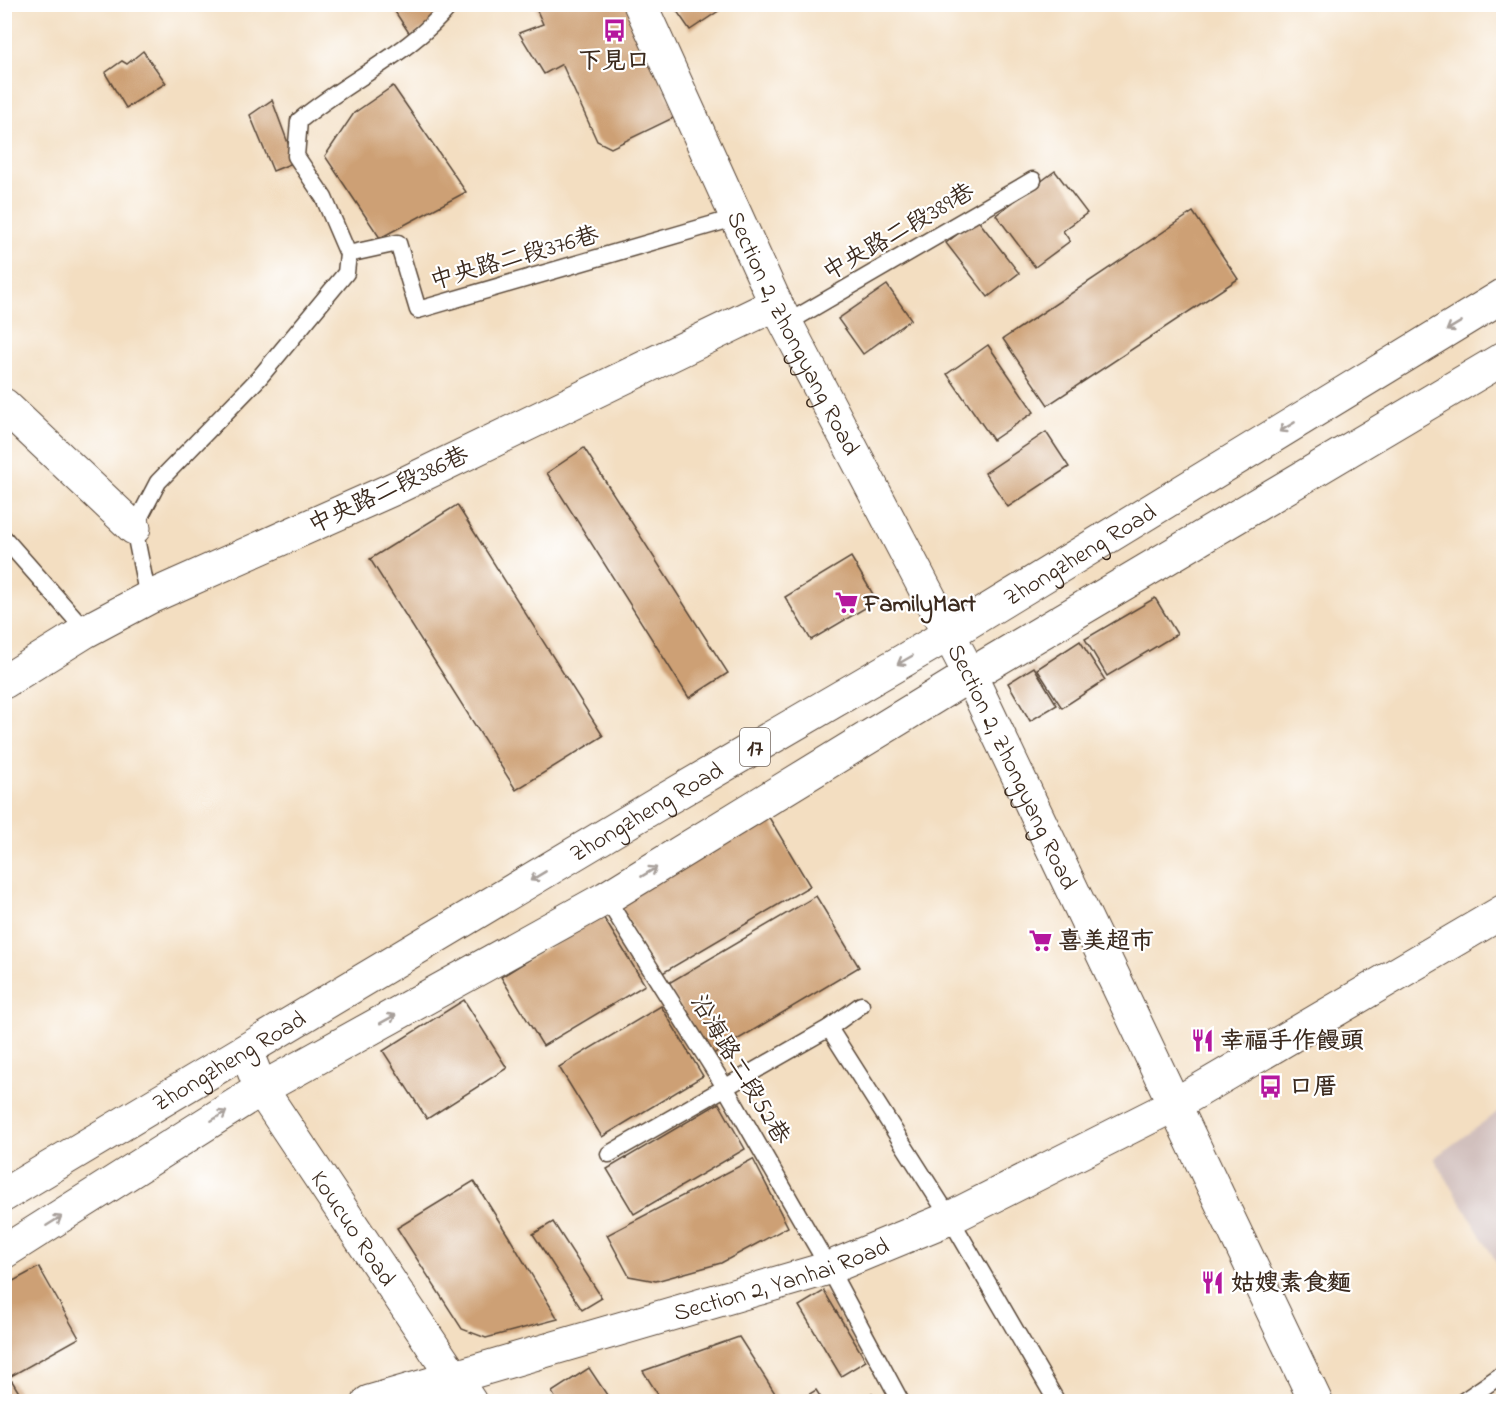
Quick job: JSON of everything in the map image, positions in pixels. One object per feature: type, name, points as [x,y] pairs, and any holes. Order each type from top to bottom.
[{"type":"street","name":"Section 2, Zhongyang Road","points":[[640,4],[782,314],[970,675],[1312,1400]]},
{"type":"street","name":"Zhongzheng Road","points":[[4,1195],[656,805],[949,634],[1503,295]]},
{"type":"street","name":"中央路二段386巷","points":[[4,682],[86,631],[148,598],[782,314]]},
{"type":"street","name":"Zhongzheng Road","points":[[4,1252],[261,1089],[606,898],[970,675],[1503,358]]},
{"type":"street","points":[[4,405],[134,528]]},
{"type":"street","name":"Section 2, Yanhai Road","points":[[369,1401],[462,1389],[597,1336],[829,1268],[950,1218],[1174,1105],[1503,911]]},
{"type":"street","name":"Koucuo Road","points":[[246,1051],[261,1089],[462,1389]]},
{"type":"lane","points":[[148,598],[134,528],[158,482],[259,378],[346,273],[348,254],[324,198],[296,156],[299,122],[323,101],[435,24],[451,4]]},
{"type":"lane","name":"中央路二段389巷","points":[[782,314],[1034,180]]},
{"type":"lane","name":"中央路二段376巷","points":[[348,254],[398,243],[418,310],[738,217]]},
{"type":"lane","points":[[4,537],[86,631]]},
{"type":"lane","name":"沿海路二段52巷","points":[[606,898],[725,1087],[829,1268],[901,1401]]},
{"type":"lane","points":[[609,1154],[829,1028],[861,1005]]},
{"type":"lane","points":[[829,1028],[950,1218],[1057,1401]]},
{"type":"lane","points":[[1462,1401],[1503,1373]]},
{"type":"shaded area","points":[[1503,1108],[1503,1273],[1434,1158]]},
{"type":"building","points":[[390,4],[466,4],[411,36]]},
{"type":"building","points":[[534,4],[628,4],[677,116],[611,148],[597,141],[562,64],[544,74],[519,33],[543,24]]},
{"type":"building","points":[[672,4],[729,4],[690,30]]},
{"type":"building","points":[[143,51],[166,83],[126,108],[105,73],[122,61],[127,64]]},
{"type":"building","points":[[393,86],[466,192],[380,238],[325,156],[354,113]]},
{"type":"building","points":[[272,100],[295,162],[273,171],[250,115]]},
{"type":"building","points":[[1055,171],[1087,213],[1063,231],[1070,241],[1035,267],[996,215]]},
{"type":"building","points":[[1193,212],[1238,279],[1048,405],[1003,339]]},
{"type":"building","points":[[977,219],[1019,273],[988,297],[946,243]]},
{"type":"building","points":[[887,285],[911,319],[863,354],[838,319]]},
{"type":"building","points":[[988,345],[1034,412],[993,440],[947,374]]},
{"type":"building","points":[[1046,432],[1069,467],[1008,507],[985,473]]},
{"type":"building","points":[[584,448],[728,673],[689,698],[547,473]]},
{"type":"building","points":[[457,505],[603,736],[516,790],[370,559]]},
{"type":"building","points":[[851,557],[877,601],[811,640],[785,597]]},
{"type":"building","points":[[1155,598],[1177,634],[1107,676],[1085,639]]},
{"type":"building","points":[[1080,641],[1105,680],[1062,708],[1037,669]]},
{"type":"building","points":[[1034,667],[1057,705],[1030,721],[1008,683]]},
{"type":"building","points":[[767,814],[810,886],[661,974],[618,903]]},
{"type":"building","points":[[816,896],[859,967],[710,1056],[667,984]]},
{"type":"building","points":[[602,915],[645,985],[543,1046],[501,977]]},
{"type":"building","points":[[464,1000],[507,1068],[427,1119],[383,1051]]},
{"type":"building","points":[[661,1006],[703,1076],[602,1137],[559,1067]]},
{"type":"building","points":[[719,1103],[745,1149],[634,1214],[607,1169]]},
{"type":"building","points":[[753,1159],[788,1227],[721,1263],[656,1281],[629,1276],[607,1235]]},
{"type":"building","points":[[474,1181],[558,1319],[486,1338],[462,1329],[397,1228]]},
{"type":"building","points":[[553,1222],[602,1298],[582,1310],[533,1234]]},
{"type":"building","points":[[39,1267],[79,1338],[4,1380],[4,1286]]},
{"type":"building","points":[[824,1291],[866,1361],[841,1376],[799,1306]]},
{"type":"building","points":[[739,1337],[780,1401],[662,1401],[643,1371]]},
{"type":"building","points":[[589,1368],[611,1401],[557,1401],[552,1392]]},
{"type":"building","points":[[12,1381],[24,1401],[4,1401],[4,1385]]},
{"type":"building","points":[[816,1390],[823,1401],[800,1400]]},
{"type":"building","points":[[872,1393],[877,1401],[857,1401]]},
{"type":"place","name":"下見口","points":[[614,30]]},
{"type":"place","name":"FamilyMart","points":[[846,603]]},
{"type":"place","name":"喜美超市","points":[[1040,940]]},
{"type":"place","name":"幸福手作饅頭","points":[[1202,1040]]},
{"type":"place","name":"口厝","points":[[1271,1086]]},
{"type":"place","name":"姑嫂素食麵","points":[[1213,1282]]}]
